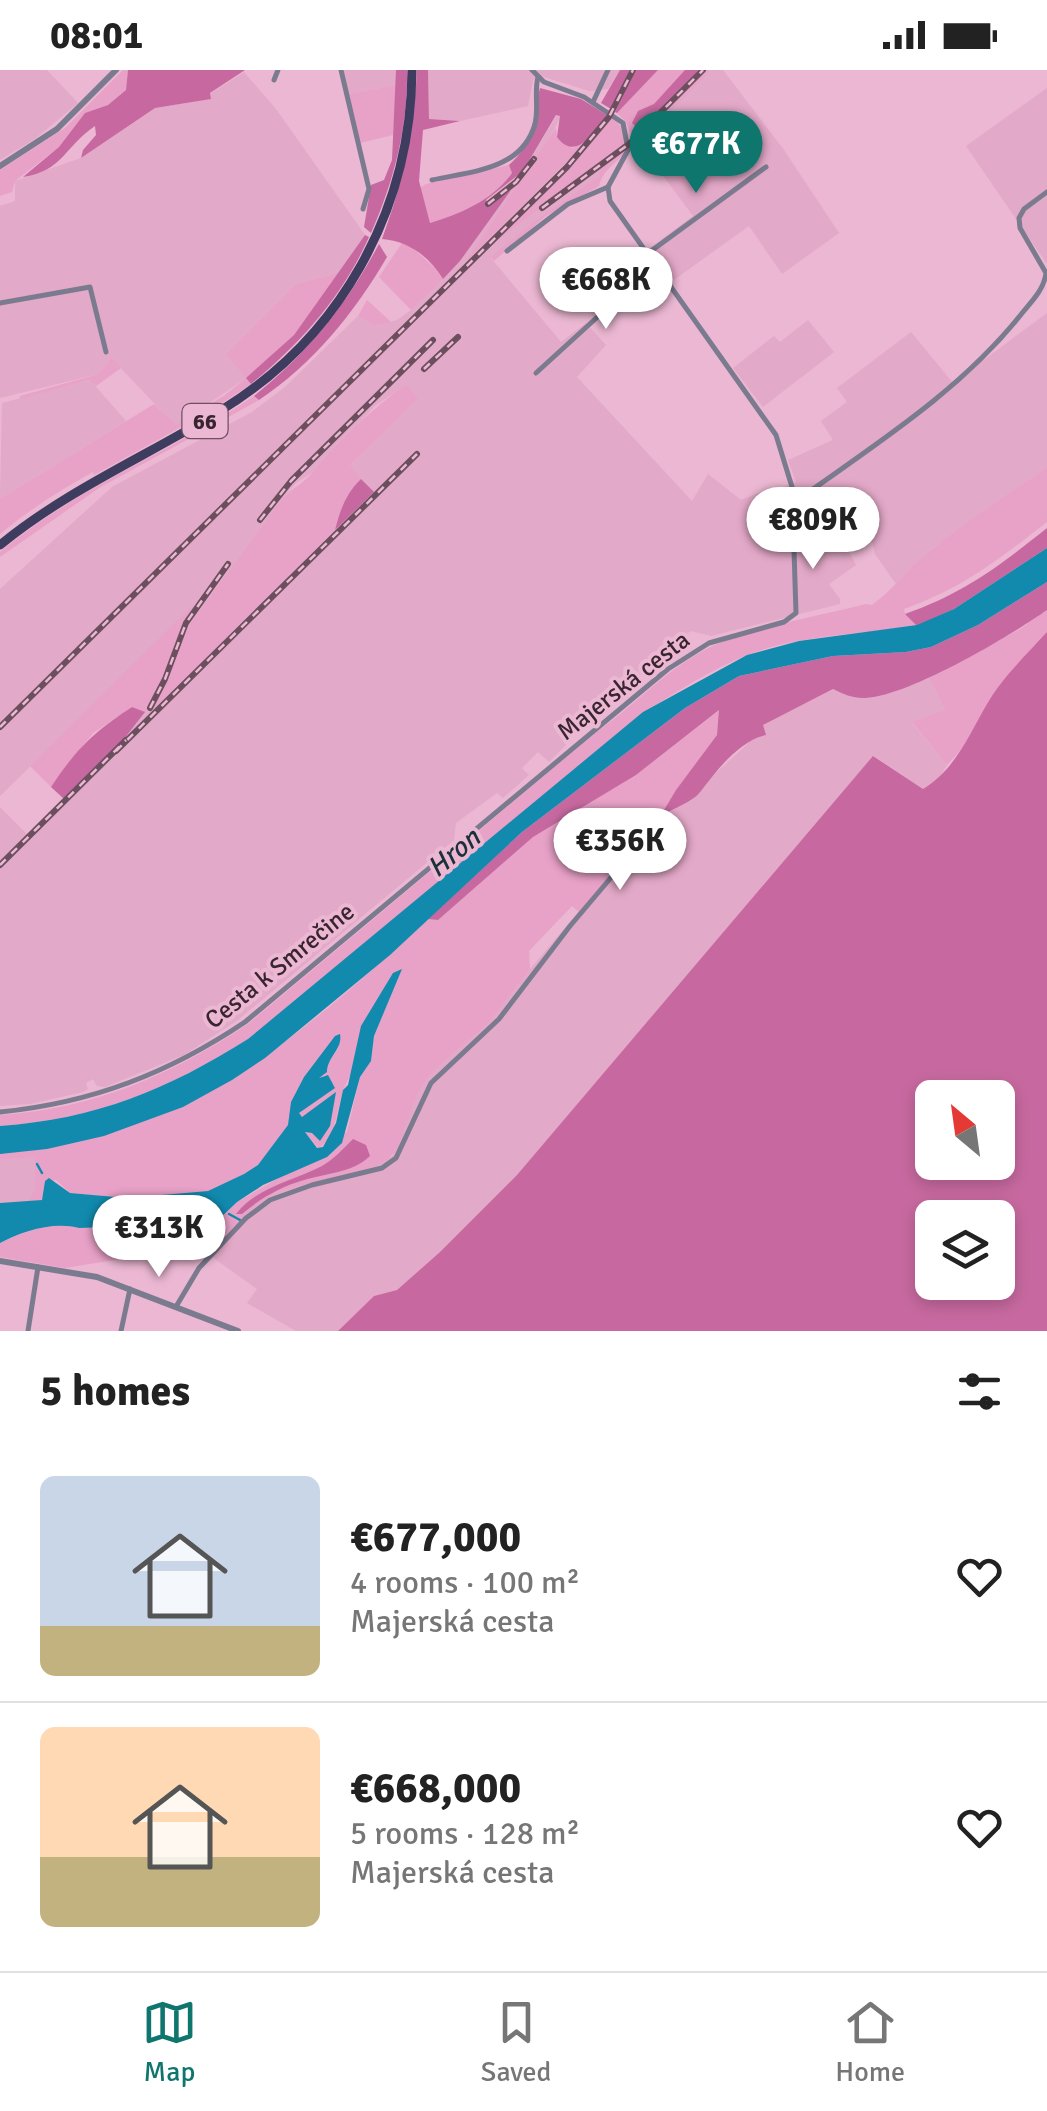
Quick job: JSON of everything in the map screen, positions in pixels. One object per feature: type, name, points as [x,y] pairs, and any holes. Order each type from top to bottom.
[{"type":"main road","name":"66","points":[[0,546],[68,497],[206,420],[265,380],[320,326],[370,251],[383,222],[406,144],[412,70]]},
{"type":"street","points":[[0,166],[57,130],[116,70]]},
{"type":"street","points":[[274,80],[278,70]]},
{"type":"street","points":[[341,70],[369,188],[363,209]]},
{"type":"street","points":[[507,251],[568,204],[608,187],[628,150],[627,134],[615,115],[538,77],[532,70]]},
{"type":"street","points":[[593,102],[608,70]]},
{"type":"street","points":[[432,180],[503,164],[518,154],[536,120],[538,77]]},
{"type":"street","points":[[647,254],[766,167]]},
{"type":"street","name":"Majerská cesta","points":[[543,773],[693,652],[794,616],[797,608],[791,482],[774,430],[610,201],[608,187]]},
{"type":"street","points":[[792,504],[959,382],[1015,323],[1043,286],[1046,273],[1020,228],[1019,218],[1024,209],[1047,192]]},
{"type":"street","points":[[536,373],[604,312],[662,274]]},
{"type":"street","points":[[0,304],[90,286],[106,352]]},
{"type":"street","name":"Cesta k Smrečine","points":[[0,1112],[61,1104],[104,1093],[202,1052],[245,1022],[543,773]]},
{"type":"street","points":[[178,1305],[199,1268],[246,1218],[270,1200],[312,1185],[373,1171],[396,1158],[430,1083],[499,1019],[658,822]]},
{"type":"street","points":[[0,1261],[96,1277],[238,1331]]},
{"type":"street","points":[[28,1331],[38,1266]]},
{"type":"street","points":[[120,1331],[130,1288]]},
{"type":"shaded area","points":[[0,70],[47,70],[78,103],[36,138],[0,160]]},
{"type":"shaded area","points":[[123,70],[128,70],[126,90],[108,105],[85,113],[59,147],[15,181],[12,192],[0,196],[0,170],[65,128]]},
{"type":"shaded area","points":[[128,70],[245,70],[210,93],[211,99],[155,108],[81,158],[96,135],[95,126],[55,164],[23,177],[59,147],[85,113],[108,105],[126,90]]},
{"type":"shaded area","points":[[343,70],[396,70],[397,85],[348,94]]},
{"type":"shaded area","points":[[396,70],[407,70],[402,133],[393,174],[371,233],[364,227],[371,185],[384,180],[392,160]]},
{"type":"shaded area","points":[[417,70],[428,70],[429,119],[460,121],[423,130],[419,181],[430,223],[475,205],[504,183],[512,173],[509,165],[528,139],[540,88],[581,99],[607,115],[585,142],[571,147],[557,137],[560,116],[556,115],[523,171],[486,200],[489,204],[511,190],[443,279],[417,251],[382,239],[406,156]]},
{"type":"shaded area","points":[[428,70],[620,70],[608,89],[589,91],[538,75],[533,80],[528,106],[460,121],[429,119]]},
{"type":"shaded area","points":[[620,70],[630,70],[611,109],[601,103]]},
{"type":"shaded area","points":[[630,70],[636,70],[625,94],[590,146],[501,238],[633,139],[701,70],[706,70],[657,123],[600,168],[600,175],[529,225],[491,258],[561,342],[586,323],[606,345],[577,377],[692,501],[708,474],[741,500],[758,493],[763,496],[796,482],[788,460],[833,440],[821,421],[847,402],[837,388],[911,332],[953,383],[1047,313],[1047,467],[932,549],[896,584],[875,554],[872,541],[848,510],[832,521],[856,565],[829,584],[840,604],[711,636],[691,631],[685,635],[686,651],[642,674],[564,740],[566,745],[549,762],[538,752],[522,768],[529,775],[503,798],[497,793],[456,823],[454,840],[238,1020],[184,1055],[105,1087],[97,1086],[93,1079],[86,1083],[88,1089],[83,1092],[30,1104],[0,1106],[0,807],[28,835],[124,739],[159,688],[178,632],[190,610],[0,796],[0,589],[112,487],[252,412],[285,387],[358,316],[374,326],[397,320],[411,310],[460,261],[506,193],[489,205],[486,201],[523,171],[557,115],[561,116],[546,145],[469,258],[586,143],[621,92]],"holes":[[[405,386],[417,398],[349,466],[373,493],[155,708],[191,622],[282,499],[376,405]]]},
{"type":"shaded area","points":[[636,70],[658,70],[617,113],[615,112]]},
{"type":"shaded area","points":[[658,70],[701,70],[633,139],[617,113]]},
{"type":"shaded area","points":[[685,70],[699,70],[653,117],[636,127],[632,123],[638,111],[654,104]]},
{"type":"shaded area","points":[[706,70],[711,70],[651,131],[655,136],[637,150],[633,146]]},
{"type":"shaded area","points":[[711,70],[723,70],[784,150],[839,233],[782,274],[749,226],[671,282],[647,250],[693,216],[661,173],[678,160],[650,131]]},
{"type":"shaded area","points":[[244,72],[276,109],[365,235],[338,273],[296,284],[227,353],[246,378],[176,426],[112,359],[99,374],[0,398],[0,206],[15,201],[15,181],[81,158],[155,108],[210,99],[210,94]]},
{"type":"shaded area","points":[[397,85],[393,135],[360,143],[348,94]]},
{"type":"shaded area","points":[[1047,88],[1047,264],[966,146]]},
{"type":"shaded area","points":[[612,116],[621,127],[624,146],[493,244],[554,184]]},
{"type":"shaded area","points":[[556,128],[557,137],[572,148],[586,143],[465,263]]},
{"type":"shaded area","points":[[625,149],[599,186],[546,216],[494,261],[491,257],[600,175],[599,169]]},
{"type":"shaded area","points":[[509,165],[512,173],[486,198],[430,223],[420,188]]},
{"type":"shaded area","points":[[365,235],[369,237],[358,259],[333,299],[287,352],[251,384],[246,378],[294,335]]},
{"type":"shaded area","points":[[404,240],[443,279],[411,310],[379,277]]},
{"type":"shaded area","points":[[379,244],[387,257],[347,317],[297,370],[259,400],[254,396],[292,363],[340,307]]},
{"type":"shaded area","points":[[338,273],[294,335],[247,378],[251,384],[210,411],[69,486],[0,534],[0,499],[154,404],[176,425],[225,395],[246,378],[226,354],[296,284]]},
{"type":"shaded area","points":[[367,300],[391,322],[374,326],[358,316]]},
{"type":"shaded area","points":[[808,320],[834,352],[763,407],[733,368],[774,336],[780,342]]},
{"type":"shaded area","points":[[112,358],[121,368],[96,386],[89,380],[20,399],[99,374]]},
{"type":"shaded area","points":[[90,380],[126,421],[0,499],[2,403]]},
{"type":"shaded area","points":[[406,385],[418,398],[350,465],[361,479],[344,502],[335,530],[152,711],[191,622],[282,499],[309,477],[368,415]]},
{"type":"shaded area","points":[[254,396],[259,400],[99,488],[0,557],[0,552],[61,508]]},
{"type":"shaded area","points":[[1047,467],[1047,522],[962,582],[904,609],[917,626],[788,643],[747,655],[707,674],[643,713],[248,1039],[189,1073],[130,1099],[68,1117],[0,1126],[0,1115],[99,1097],[161,1074],[248,1024],[683,663],[713,646],[755,631],[872,605],[930,551]]},
{"type":"shaded area","points":[[361,479],[374,492],[335,530],[344,502]]},
{"type":"shaded area","points":[[1047,528],[1047,548],[954,609],[917,626],[905,614],[980,578]]},
{"type":"shaded area","points":[[1047,582],[1047,610],[1009,635],[905,688],[863,698],[833,689],[763,725],[766,735],[738,750],[693,798],[661,815],[717,735],[719,710],[636,775],[533,837],[438,920],[428,919],[522,832],[685,708],[739,676],[833,656],[931,647],[978,625]]},
{"type":"shaded area","points":[[193,605],[145,712],[132,707],[93,733],[51,787],[30,766]]},
{"type":"shaded area","points":[[1047,610],[1047,632],[988,702],[969,741],[947,765],[912,722],[946,710],[929,678]]},
{"type":"shaded area","points":[[1047,632],[1047,1331],[338,1331],[374,1296],[397,1290],[517,1175],[873,756],[923,789],[953,762],[1007,676]]},
{"type":"shaded area","points":[[929,678],[947,711],[912,723],[947,765],[938,780],[923,789],[874,756],[517,1175],[440,1252],[397,1290],[374,1296],[338,1331],[296,1331],[247,1303],[257,1289],[208,1254],[246,1214],[276,1192],[368,1169],[392,1156],[417,1095],[433,1071],[489,1023],[661,815],[700,793],[704,784],[755,737],[762,725],[833,689],[851,697],[867,698]]},
{"type":"shaded area","points":[[132,707],[145,712],[124,739],[64,799],[51,787],[60,774],[87,742]]},
{"type":"shaded area","points":[[721,709],[717,735],[661,815],[579,912],[572,906],[529,951],[530,969],[489,1023],[433,1071],[417,1095],[397,1149],[386,1161],[276,1192],[246,1214],[218,1243],[65,1268],[0,1257],[0,1243],[49,1226],[206,1225],[347,1132],[360,1077],[371,1061],[374,1036],[401,970],[343,1090],[332,1135],[319,1149],[305,1132],[320,1140],[335,1093],[309,1114],[299,1117],[299,1113],[335,1087],[325,1075],[318,1079],[338,1048],[340,1035],[304,1077],[291,1102],[289,1125],[258,1165],[208,1191],[127,1198],[70,1193],[56,1180],[45,1181],[42,1200],[28,1202],[35,1190],[35,1157],[0,1160],[0,1153],[67,1143],[127,1127],[183,1104],[235,1076],[332,1005],[428,919],[438,920],[533,837],[636,775]]},
{"type":"shaded area","points":[[353,1139],[366,1145],[370,1156],[363,1162],[287,1186],[236,1214],[254,1197],[326,1163]]},
{"type":"shaded area","points":[[35,1156],[35,1191],[28,1202],[0,1203],[0,1160]]},
{"type":"water","points":[[1047,548],[1047,582],[978,625],[931,647],[833,656],[739,676],[685,708],[522,832],[390,955],[265,1058],[232,1080],[183,1107],[104,1136],[47,1149],[0,1154],[0,1126],[68,1117],[130,1099],[189,1073],[248,1039],[643,712],[747,655],[799,641],[917,625],[954,609]]},
{"type":"water","points":[[402,969],[374,1036],[371,1061],[360,1077],[342,1143],[327,1157],[263,1185],[214,1224],[49,1227],[0,1243],[0,1203],[42,1200],[49,1178],[70,1193],[127,1198],[208,1191],[244,1174],[258,1165],[288,1125],[291,1102],[304,1077],[340,1034],[327,1072],[319,1078],[328,1075],[335,1088],[299,1113],[302,1117],[336,1092],[330,1126],[320,1141],[305,1132],[317,1148],[323,1147],[336,1123],[343,1090],[348,1085],[361,1026],[393,973]]},
{"type":"waterway","points":[[37,1164],[42,1173]]},
{"type":"waterway","points":[[229,1214],[240,1220]]},
{"type":"waterway","points":[[167,1231],[175,1250]]},
{"type":"railway","points":[[0,727],[567,167],[609,117],[633,70]]},
{"type":"railway","points":[[542,208],[629,144],[703,70]]},
{"type":"railway","points":[[488,204],[516,182],[534,159]]},
{"type":"railway","points":[[424,369],[458,337]]},
{"type":"railway","points":[[260,520],[291,481],[433,340]]},
{"type":"railway","points":[[116,751],[417,454]]},
{"type":"railway","points":[[150,708],[186,623],[228,564]]},
{"type":"railway","points":[[0,865],[126,740]]},
{"type":"water label","name":"Hron","points":[[453,852]]}]
